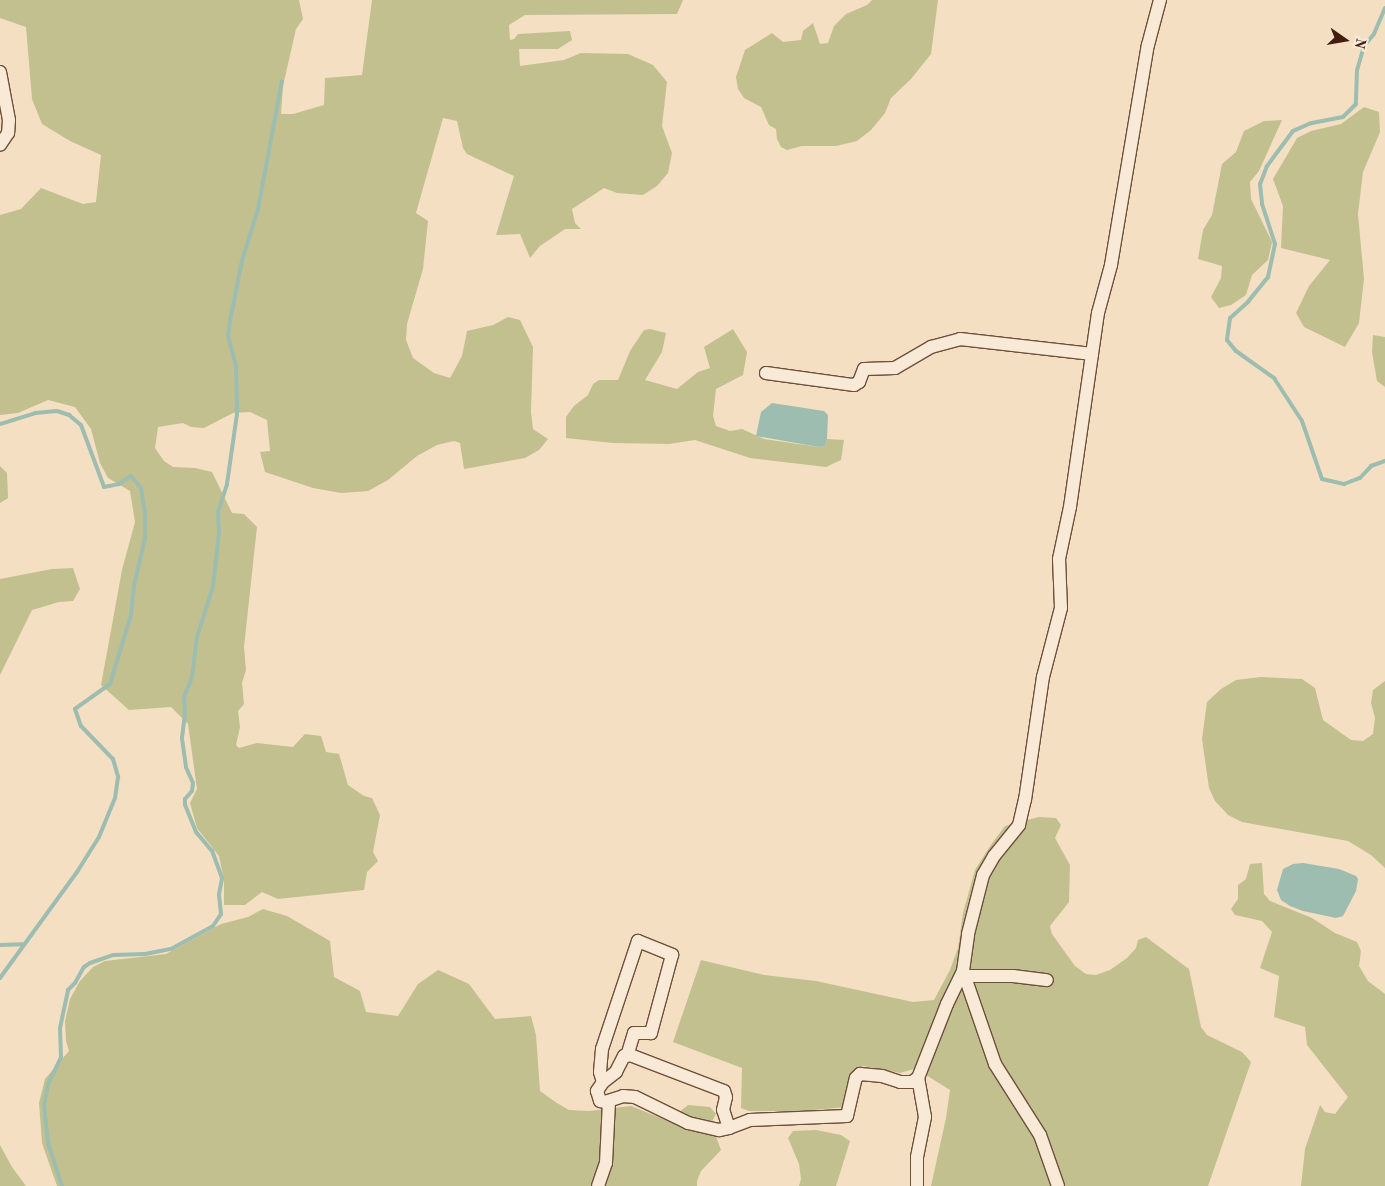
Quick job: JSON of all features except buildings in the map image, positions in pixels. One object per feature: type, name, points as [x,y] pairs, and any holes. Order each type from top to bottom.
[{"type":"street","points":[[917,1186],[917,1157],[925,1117],[918,1078],[947,1004],[964,974],[968,934],[982,875],[994,856],[1019,825],[1025,800],[1043,677],[1061,608],[1059,559],[1070,506],[1098,313],[1111,265],[1148,45],[1160,0]]},
{"type":"street","points":[[0,72],[9,120],[8,133],[0,145]]},
{"type":"street","points":[[766,373],[854,384],[859,382],[864,369],[895,368],[931,348],[960,339],[1092,354]]},
{"type":"street","points":[[603,1082],[600,1072],[602,1049],[638,941],[672,955],[651,1033],[634,1033],[627,1056]]},
{"type":"street","points":[[964,974],[1013,976],[1047,980]]},
{"type":"street","points":[[964,974],[995,1064],[1040,1135],[1058,1186]]},
{"type":"street","points":[[729,1128],[723,1110],[726,1097],[724,1091],[627,1056],[624,1056],[618,1064],[616,1072],[603,1082],[597,1091],[600,1101],[610,1101],[623,1096],[635,1097],[706,1129],[719,1130],[729,1128],[750,1120],[847,1116],[856,1078],[860,1074],[882,1076],[900,1082],[912,1082],[918,1078]]},
{"type":"street","points":[[598,1186],[606,1162],[610,1101]]},
{"type":"shaded area","points":[[0,0],[299,0],[303,19],[296,29],[283,86],[281,114],[293,114],[324,105],[325,78],[362,75],[372,0],[683,0],[677,14],[525,15],[509,25],[510,40],[514,39],[518,34],[570,31],[572,40],[558,49],[519,49],[520,66],[564,60],[581,53],[628,54],[653,65],[667,82],[662,126],[672,153],[668,173],[657,186],[643,195],[617,193],[604,188],[572,209],[575,223],[581,229],[565,229],[540,246],[530,258],[520,234],[496,235],[514,176],[467,154],[463,148],[457,121],[443,118],[416,213],[428,221],[423,269],[407,324],[406,340],[413,358],[434,373],[450,378],[462,356],[467,331],[493,325],[508,317],[520,320],[533,347],[531,412],[533,429],[548,439],[539,450],[525,458],[464,469],[460,443],[454,441],[437,445],[417,456],[388,480],[368,491],[341,493],[313,488],[265,472],[260,452],[270,451],[267,420],[250,412],[233,413],[204,428],[191,427],[183,423],[158,427],[155,448],[164,461],[173,467],[195,468],[212,472],[232,513],[244,514],[257,527],[244,647],[246,670],[242,683],[244,704],[238,711],[240,727],[236,745],[239,748],[257,743],[293,747],[305,734],[321,736],[326,752],[339,754],[348,785],[364,796],[372,798],[380,815],[373,852],[378,861],[367,872],[364,890],[278,899],[262,892],[245,905],[224,905],[224,880],[219,856],[197,828],[190,803],[197,789],[188,724],[171,707],[129,710],[101,685],[122,570],[135,522],[130,491],[108,478],[100,463],[91,429],[75,407],[48,400],[18,413],[0,415],[0,215],[21,209],[41,188],[83,204],[96,202],[101,155],[70,141],[42,124],[32,99],[26,27],[0,18]]},
{"type":"shaded area","points":[[872,0],[938,0],[931,54],[911,79],[891,98],[885,113],[871,130],[857,141],[836,146],[802,146],[787,150],[781,147],[777,139],[776,129],[769,125],[761,107],[744,98],[738,89],[736,77],[745,50],[772,33],[783,42],[801,40],[803,31],[813,23],[820,44],[828,43],[834,26],[846,14],[867,5]]},
{"type":"shaded area","points":[[1364,107],[1379,112],[1380,132],[1363,172],[1358,214],[1364,279],[1359,323],[1345,347],[1304,327],[1296,313],[1309,286],[1330,260],[1281,248],[1283,206],[1273,179],[1297,138],[1311,131],[1341,124]]},
{"type":"shaded area","points":[[1282,120],[1259,171],[1250,182],[1251,199],[1272,242],[1268,260],[1252,275],[1246,295],[1231,305],[1219,308],[1211,297],[1221,278],[1222,266],[1198,259],[1203,230],[1212,215],[1222,164],[1236,152],[1244,131],[1264,121]]},
{"type":"shaded area","points":[[650,329],[666,333],[662,352],[645,380],[677,389],[698,372],[710,368],[704,347],[733,329],[747,352],[743,375],[716,389],[713,416],[716,426],[730,431],[742,429],[764,439],[819,447],[825,446],[827,439],[844,440],[841,460],[826,467],[750,458],[695,440],[669,444],[613,443],[566,438],[566,417],[574,406],[588,395],[593,384],[599,380],[618,380],[630,351],[644,330]]},
{"type":"shaded area","points":[[1373,335],[1385,337],[1385,387],[1377,381],[1372,352]]},
{"type":"shaded area","points":[[772,403],[824,411],[828,415],[825,446],[819,447],[756,436],[761,412]]},
{"type":"shaded area","points":[[0,466],[7,473],[8,498],[0,503]]},
{"type":"shaded area","points":[[73,568],[80,589],[73,601],[59,602],[32,610],[0,675],[0,579],[52,569]]},
{"type":"shaded area","points":[[1261,677],[1302,679],[1315,688],[1323,720],[1351,740],[1363,741],[1373,734],[1375,718],[1371,703],[1373,690],[1385,681],[1385,868],[1371,855],[1348,841],[1242,822],[1228,815],[1215,801],[1209,788],[1202,739],[1207,702],[1221,689],[1236,680]]},
{"type":"shaded area","points":[[1039,817],[1056,818],[1061,825],[1055,838],[1070,865],[1069,902],[1050,926],[1052,934],[1075,966],[1086,974],[1096,975],[1110,970],[1127,958],[1136,948],[1138,940],[1146,937],[1189,969],[1201,1027],[1207,1035],[1242,1052],[1251,1062],[1208,1186],[931,1186],[946,1118],[950,1090],[926,1075],[914,1069],[900,1073],[863,1066],[855,1070],[846,1107],[803,1111],[749,1111],[741,1108],[742,1068],[673,1042],[701,960],[764,975],[816,981],[913,1002],[934,1000],[950,970],[958,948],[963,913],[975,870],[1005,826]]},
{"type":"shaded area","points":[[1262,863],[1264,894],[1270,901],[1312,918],[1335,933],[1357,942],[1361,951],[1359,966],[1368,981],[1385,994],[1385,1186],[1301,1186],[1305,1149],[1320,1105],[1325,1112],[1335,1114],[1348,1097],[1307,1045],[1305,1027],[1274,1017],[1279,976],[1260,968],[1272,932],[1262,921],[1235,915],[1231,909],[1238,899],[1238,885],[1246,879],[1250,864]]},
{"type":"shaded area","points":[[1303,863],[1339,869],[1356,876],[1358,879],[1356,891],[1343,916],[1336,918],[1303,911],[1281,900],[1277,890],[1283,869],[1293,864]]},
{"type":"shaded area","points":[[263,909],[287,916],[330,941],[334,977],[360,991],[366,1012],[398,1016],[418,984],[438,970],[469,984],[495,1019],[531,1016],[536,1035],[540,1091],[557,1103],[569,1110],[589,1111],[631,1106],[668,1121],[688,1105],[710,1107],[716,1114],[711,1123],[721,1150],[701,1171],[697,1186],[57,1186],[42,1143],[39,1103],[45,1079],[69,1051],[66,1041],[65,1021],[70,999],[80,981],[93,967],[105,961],[166,954],[221,924],[248,917]]},
{"type":"shaded area","points":[[816,1130],[841,1135],[850,1141],[836,1186],[799,1186],[801,1179],[799,1164],[788,1138],[793,1131]]},
{"type":"shaded area","points":[[0,1145],[12,1167],[26,1186],[0,1186]]},
{"type":"waterway","points":[[1385,8],[1374,34],[1364,46],[1357,70],[1356,104],[1343,117],[1311,123],[1293,131],[1267,166],[1260,184],[1262,204],[1275,244],[1268,277],[1248,302],[1230,318],[1227,340],[1236,351],[1274,378],[1302,421],[1322,479],[1344,484],[1360,478],[1371,466],[1385,461]]},
{"type":"waterway","points":[[62,1186],[48,1143],[44,1105],[48,1084],[61,1057],[60,1028],[68,990],[75,983],[84,967],[90,963],[113,955],[145,954],[171,949],[213,926],[221,914],[219,894],[222,878],[212,851],[196,832],[185,805],[185,799],[192,791],[193,783],[186,767],[182,738],[185,714],[184,697],[192,677],[197,637],[213,587],[219,533],[218,512],[227,484],[237,414],[236,366],[228,336],[230,321],[242,261],[258,209],[282,81]]},
{"type":"waterway","points":[[0,424],[35,413],[57,411],[69,415],[81,425],[104,487],[119,484],[131,476],[141,488],[145,514],[145,538],[134,586],[131,615],[110,684],[75,709],[81,726],[113,759],[118,777],[115,798],[99,837],[77,872],[0,978]]},
{"type":"waterway","points":[[0,945],[23,944]]}]
